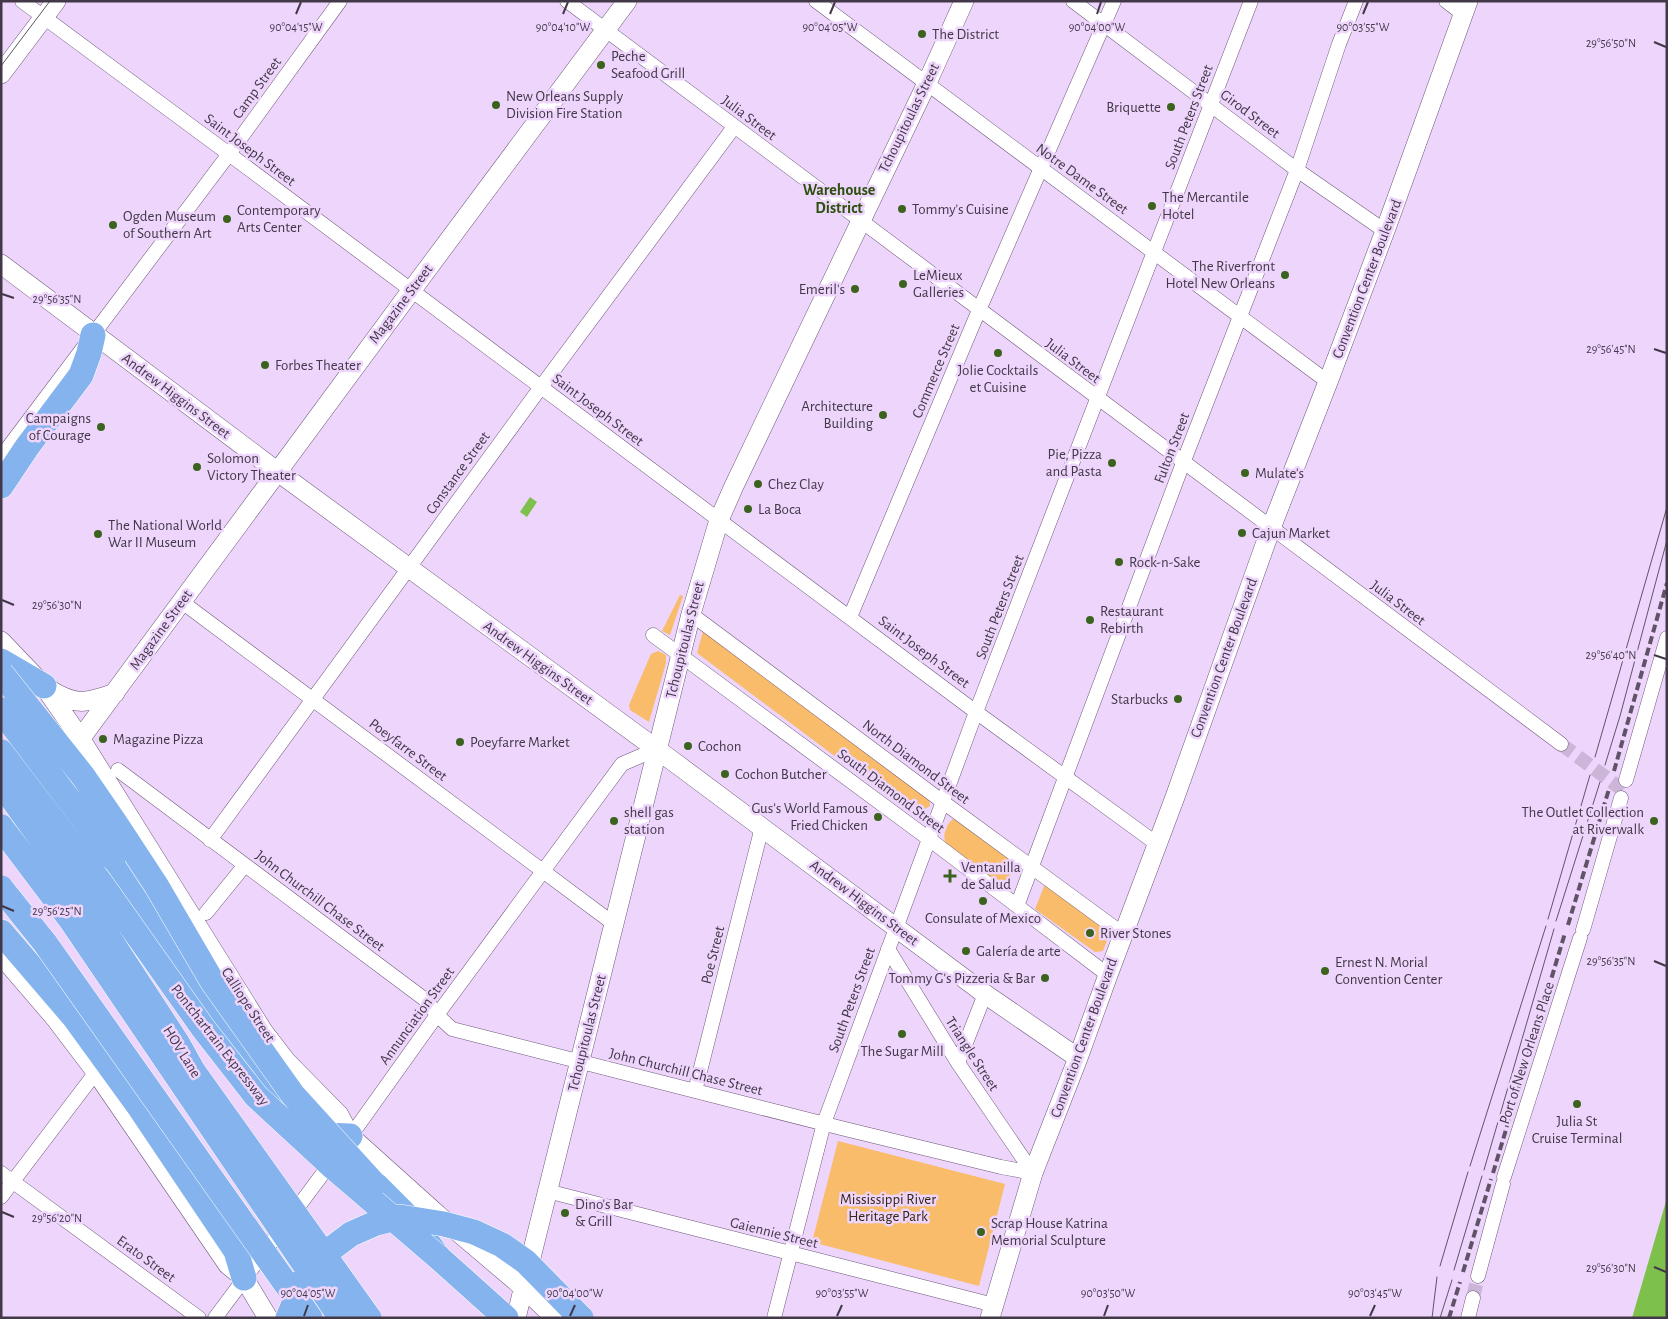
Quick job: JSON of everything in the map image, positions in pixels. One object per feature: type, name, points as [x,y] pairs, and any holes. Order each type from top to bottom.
[{"type":"highway","points":[[1,486],[27,447],[81,375],[94,335]]},
{"type":"highway","points":[[1,661],[44,686]]},
{"type":"highway","points":[[1,673],[83,776],[156,885],[212,981],[293,1095],[361,1170],[414,1223],[438,1257]]},
{"type":"highway","points":[[1,710],[113,858],[190,974],[267,1083],[295,1112],[324,1135],[350,1136]]},
{"type":"highway","name":"Pontchartrain Expressway","points":[[1,752],[100,882],[203,1028],[256,1096],[333,1167],[506,1318]]},
{"type":"highway","name":"HOV Lane","points":[[1,784],[74,883],[178,1044],[193,1071],[369,1318]]},
{"type":"highway","points":[[1,827],[71,920],[341,1318]]},
{"type":"highway","points":[[1,888],[44,943],[310,1318]]},
{"type":"highway","points":[[1,932],[74,1017],[140,1108],[236,1250],[244,1278]]},
{"type":"highway","points":[[288,1318],[304,1279],[331,1249],[351,1234],[376,1223],[400,1217],[444,1224],[474,1232],[502,1245],[526,1262],[582,1318]]},
{"type":"street","name":"Saint Joseph Street","points":[[22,1],[976,712],[1157,844]]},
{"type":"street","points":[[1,74],[56,1]]},
{"type":"street","name":"Camp Street","points":[[1,457],[229,154],[340,1]]},
{"type":"street","name":"Julia Street","points":[[567,1],[1561,744]]},
{"type":"street","name":"Magazine Street","points":[[1,850],[80,738],[115,694],[627,1]]},
{"type":"street","name":"Notre Dame Street","points":[[816,1],[1328,382]]},
{"type":"street","name":"Tchoupitoulas Street","points":[[516,1318],[691,614],[719,520],[927,83],[964,1]]},
{"type":"street","name":"Girod Street","points":[[1073,1],[1297,170],[1385,231]]},
{"type":"street","name":"Commerce Street","points":[[850,617],[979,310],[1114,1]]},
{"type":"street","name":"South Peters Street","points":[[774,1318],[824,1123],[976,712],[1251,1]]},
{"type":"street","name":"Fulton Street","points":[[1017,906],[1297,170],[1339,44],[1356,1]]},
{"type":"street","points":[[1446,1],[1466,8]]},
{"type":"street","name":"Convention Center Boulevard","points":[[992,1311],[1033,1173],[1078,1058],[1271,528],[1385,231],[1466,8]]},
{"type":"street","name":"Constance Street","points":[[210,840],[541,387],[734,127]]},
{"type":"street","name":"Andrew Higgins Street","points":[[1,264],[278,472],[657,749],[985,994],[1078,1058]]},
{"type":"street","name":"Poeyfarre Street","points":[[182,602],[614,924]]},
{"type":"street","name":"North Diamond Street","points":[[691,614],[1123,934]]},
{"type":"street","name":"South Diamond Street","points":[[653,635],[1108,975]]},
{"type":"street","points":[[1626,780],[1667,638]]},
{"type":"street","name":"Calliope Street","points":[[1,641],[44,686],[80,738],[263,1031],[286,1061],[339,1116],[350,1136],[438,1215],[524,1288],[555,1318]]},
{"type":"street","points":[[1,822],[30,769],[41,718],[44,686],[64,698],[90,702],[115,694]]},
{"type":"street","name":"Annunciation Street","points":[[215,1318],[322,1175],[622,764],[657,749]]},
{"type":"street","name":"John Churchill Chase Street","points":[[118,770],[427,1001],[437,1015],[452,1029],[992,1165],[1033,1173]]},
{"type":"street","name":"Port of New Orleans Place","points":[[1478,1276],[1504,1180],[1582,934],[1621,798]]},
{"type":"street","name":"Poe Street","points":[[694,1091],[762,827]]},
{"type":"street","points":[[206,914],[245,866]]},
{"type":"street","name":"Triangle Street","points":[[888,950],[958,1063],[1033,1173]]},
{"type":"street","points":[[1,955],[55,1018],[96,1072],[228,1265],[244,1278],[268,1318]]},
{"type":"street","points":[[958,1063],[985,994]]},
{"type":"street","points":[[1,1197],[7,1177],[96,1072]]},
{"type":"street","name":"Erato Street","points":[[7,1177],[199,1318]]},
{"type":"street","name":"Gaiennie Street","points":[[547,1192],[791,1254],[992,1311]]},
{"type":"street","points":[[1468,1318],[1473,1298]]},
{"type":"green space","points":[[680,595],[683,596],[670,635],[662,631]]},
{"type":"green space","points":[[703,631],[929,797],[930,806],[925,809],[900,805],[697,653]]},
{"type":"green space","points":[[658,651],[666,655],[666,663],[649,722],[630,710],[629,705],[651,654]]},
{"type":"green space","points":[[953,819],[958,820],[1015,862],[1005,887],[946,844],[945,830]]},
{"type":"green space","points":[[1045,884],[1104,927],[1109,935],[1103,951],[1095,952],[1035,909]]},
{"type":"green space","name":"Mississippi River Heritage Park","points":[[838,1141],[1005,1184],[979,1286],[812,1242]]},
{"type":"shaded area","points":[[530,497],[537,502],[527,517],[520,512]]},
{"type":"shaded area","points":[[1667,1198],[1667,1318],[1632,1318]]},
{"type":"tunnel","points":[[1561,744],[1623,790]]},
{"type":"tunnel","points":[[1473,1298],[1478,1276]]},
{"type":"tram line","points":[[1,66],[50,1]]},
{"type":"tram line","points":[[1595,757],[1667,507]]},
{"type":"tram line","points":[[1605,765],[1667,540]]},
{"type":"tram line","points":[[1548,919],[1590,775]]},
{"type":"tram line","points":[[1556,921],[1600,782]]},
{"type":"tram line","points":[[1470,1166],[1546,926]]},
{"type":"tram line","points":[[1484,1170],[1554,929]]},
{"type":"tram line","points":[[1440,1266],[1468,1172]]},
{"type":"tram line","points":[[1454,1270],[1482,1176]]},
{"type":"tram line","points":[[1432,1318],[1437,1277]]},
{"type":"tram line","points":[[1440,1318],[1452,1280]]},
{"type":"railway","points":[[1614,771],[1667,583]]},
{"type":"railway","points":[[1568,925],[1609,789]]},
{"type":"railway","points":[[1493,1173],[1565,933]]},
{"type":"railway","points":[[1463,1272],[1491,1179]]},
{"type":"railway","points":[[1449,1318],[1460,1282]]},
{"type":"place","name":"The District","points":[[922,34]]},
{"type":"place","name":"Peche Seafood Grill","points":[[601,65]]},
{"type":"place","name":"New Orleans Supply Division Fire Station","points":[[496,105]]},
{"type":"place","name":"Briquette","points":[[1171,107]]},
{"type":"place","name":"The Mercantile Hotel","points":[[1152,206]]},
{"type":"place","name":"Tommy's Cuisine","points":[[902,209]]},
{"type":"place","name":"Contemporary Arts Center","points":[[227,219]]},
{"type":"place","name":"Ogden Museum of Southern Art","points":[[113,225]]},
{"type":"place","name":"The Riverfront Hotel New Orleans","points":[[1285,275]]},
{"type":"place","name":"LeMieux Galleries","points":[[903,284]]},
{"type":"place","name":"Emeril's","points":[[855,289]]},
{"type":"place","name":"Jolie Cocktails et Cuisine","points":[[998,353]]},
{"type":"place","name":"Forbes Theater","points":[[265,365]]},
{"type":"place","name":"Architecture Building","points":[[883,415]]},
{"type":"place","name":"Campaigns of Courage","points":[[101,427]]},
{"type":"place","name":"Pie, Pizza and Pasta","points":[[1112,463]]},
{"type":"place","name":"Solomon Victory Theater","points":[[197,467]]},
{"type":"place","name":"Mulate's","points":[[1245,473]]},
{"type":"place","name":"Chez Clay","points":[[758,484]]},
{"type":"place","name":"La Boca","points":[[748,509]]},
{"type":"place","name":"Cajun Market","points":[[1242,533]]},
{"type":"place","name":"The National World War II Museum","points":[[98,534]]},
{"type":"place","name":"Rock-n-Sake","points":[[1119,562]]},
{"type":"place","name":"Restaurant Rebirth","points":[[1090,620]]},
{"type":"place","name":"Starbucks","points":[[1178,699]]},
{"type":"place","name":"Magazine Pizza","points":[[103,739]]},
{"type":"place","name":"Poeyfarre Market","points":[[460,742]]},
{"type":"place","name":"Cochon","points":[[688,746]]},
{"type":"place","name":"Cochon Butcher","points":[[725,774]]},
{"type":"place","name":"Gus’s World Famous Fried Chicken","points":[[878,817]]},
{"type":"place","name":"shell gas station","points":[[614,821]]},
{"type":"place","name":"The Outlet Collection at Riverwalk","points":[[1654,821]]},
{"type":"place","name":"Ventanilla de Salud","points":[[950,876]]},
{"type":"place","name":"Consulate of Mexico","points":[[983,901]]},
{"type":"place","name":"River Stones","points":[[1090,933]]},
{"type":"place","name":"Galería de arte","points":[[966,951]]},
{"type":"place","name":"Ernest N. Morial Convention Center","points":[[1325,971]]},
{"type":"place","name":"Tommy G's Pizzeria & Bar","points":[[1045,978]]},
{"type":"place","name":"The Sugar Mill","points":[[902,1034]]},
{"type":"place","name":"Julia St Cruise Terminal","points":[[1577,1104]]},
{"type":"place","name":"Dino's Bar & Grill","points":[[565,1213]]},
{"type":"place","name":"Scrap House Katrina Memorial Sculpture","points":[[981,1232]]},
{"type":"district","name":"Warehouse District","points":[[839,199]]}]
